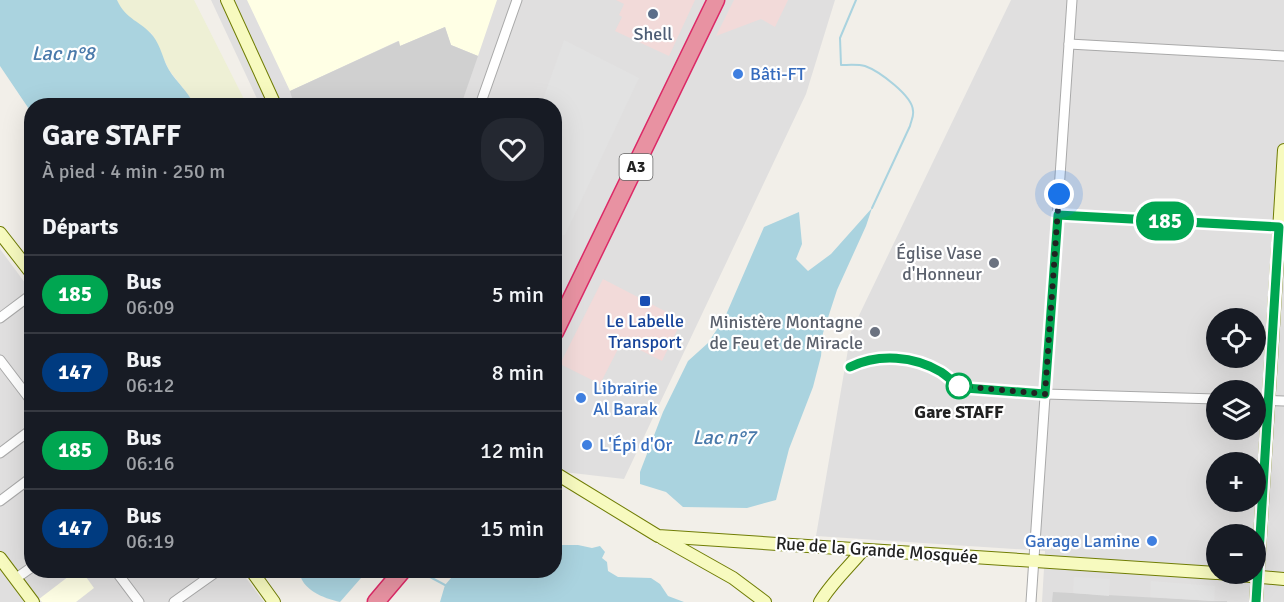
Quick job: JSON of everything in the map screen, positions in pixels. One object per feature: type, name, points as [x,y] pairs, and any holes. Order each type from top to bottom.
[{"type":"highway","name":"A3","points":[[562,318],[716,0]]},
{"type":"highway","points":[[376,602],[396,578]]},
{"type":"street","points":[[227,0],[272,98]]},
{"type":"street","points":[[482,98],[517,0]]},
{"type":"street","points":[[1031,602],[1072,0]]},
{"type":"street","points":[[1069,44],[1284,56]]},
{"type":"street","points":[[1264,380],[1282,227],[1284,150]]},
{"type":"street","points":[[1058,215],[1282,227]]},
{"type":"street","points":[[0,233],[24,264]]},
{"type":"street","points":[[0,318],[24,300]]},
{"type":"street","points":[[850,367],[868,361],[900,358],[933,368],[965,388],[1045,394],[1206,399]]},
{"type":"street","points":[[0,360],[24,392]]},
{"type":"street","points":[[1266,400],[1284,401]]},
{"type":"street","points":[[0,453],[24,435]]},
{"type":"street","points":[[1258,524],[1261,440]]},
{"type":"street","name":"Rue de la Grande Mosquée","points":[[562,477],[658,536],[1206,572]]},
{"type":"street","points":[[0,501],[24,483]]},
{"type":"street","points":[[658,536],[718,569],[765,602]]},
{"type":"street","points":[[820,602],[828,588],[863,550]]},
{"type":"street","points":[[0,558],[33,602]]},
{"type":"street","points":[[15,579],[24,573]]},
{"type":"street","name":"Rue de la Grande Mosquée","points":[[1266,577],[1284,579]]},
{"type":"street","points":[[121,578],[139,602]]},
{"type":"street","points":[[174,602],[208,578]]},
{"type":"street","points":[[257,578],[274,602]]},
{"type":"street","points":[[1256,602],[1257,584]]},
{"type":"shaded area","points":[[117,0],[194,0],[243,98],[190,98],[169,70],[152,34],[122,11]]},
{"type":"shaded area","points":[[211,0],[835,0],[806,94],[624,479],[562,472],[562,98],[257,98]]},
{"type":"shaded area","points":[[247,0],[497,0],[478,56],[451,45],[445,27],[400,46],[398,41],[290,91]]},
{"type":"shaded area","points":[[616,0],[695,0],[669,56],[615,31],[622,17],[619,15],[624,4]]},
{"type":"shaded area","points":[[734,0],[788,0],[775,27],[761,19],[716,36]]},
{"type":"shaded area","points":[[1011,0],[1284,0],[1284,602],[1042,602],[1045,551],[816,536],[851,332]]},
{"type":"shaded area","points":[[445,27],[451,45],[478,56],[463,98],[292,98],[290,91],[399,41],[400,46]]},
{"type":"shaded area","points":[[564,40],[639,78],[565,235],[562,235],[562,98],[543,98]]},
{"type":"shaded area","points":[[0,249],[24,282],[24,578],[246,578],[264,602],[0,602]]},
{"type":"shaded area","points":[[603,279],[682,320],[662,361],[618,339],[614,347],[618,349],[600,384],[562,365],[562,360]]},
{"type":"shaded area","points":[[1074,577],[1110,579],[1109,596],[1073,593]]},
{"type":"shaded area","points":[[67,578],[87,578],[94,588],[76,602],[42,602],[39,599]]},
{"type":"shaded area","points":[[1151,581],[1215,586],[1214,601],[1150,597]]},
{"type":"shaded area","points":[[1053,592],[1227,601],[1227,602],[1052,602]]},
{"type":"water","name":"Lac n°8","points":[[0,0],[117,0],[129,16],[153,36],[169,70],[190,98],[24,98],[24,102],[0,66]]},
{"type":"water","name":"Lac n°7","points":[[872,208],[837,290],[823,333],[821,356],[813,387],[789,449],[776,500],[747,508],[683,507],[666,492],[640,484],[640,472],[663,412],[688,361],[708,343],[725,317],[764,227],[799,212],[802,244],[796,259],[808,271],[831,254]]},
{"type":"water","points":[[562,545],[592,548],[600,546],[605,552],[602,558],[607,562],[608,571],[618,577],[651,578],[660,584],[668,596],[684,602],[440,602],[445,585],[451,578],[562,578]]},
{"type":"water","points":[[302,578],[361,578],[340,602],[314,592]]},
{"type":"waterway","points":[[856,0],[840,38],[841,65],[862,65],[878,73],[902,91],[912,105],[913,113],[910,126],[872,208]]},
{"type":"waterway","points":[[432,578],[445,585]]},
{"type":"bus line","name":"185","points":[[850,367],[884,358],[900,358],[933,368],[965,388],[1045,394],[1058,215],[1279,227],[1256,602]]},
{"type":"place","name":"Shell","points":[[653,14]]},
{"type":"place","name":"Bâti-FT","points":[[738,74]]},
{"type":"place","name":"Église Vase d'Honneur","points":[[994,263]]},
{"type":"place","name":"Le Labelle Transport","points":[[645,301]]},
{"type":"place","name":"Ministère Montagne de Feu et de Miracle","points":[[875,332]]},
{"type":"place","name":"Gare STAFF","points":[[959,386]]},
{"type":"place","name":"Librairie Al Barak","points":[[581,398]]},
{"type":"place","name":"L'Épi d'Or","points":[[587,445]]},
{"type":"place","name":"Garage Lamine","points":[[1152,541]]},
{"type":"route","points":[[959,386],[1045,394],[1059,194]]}]
